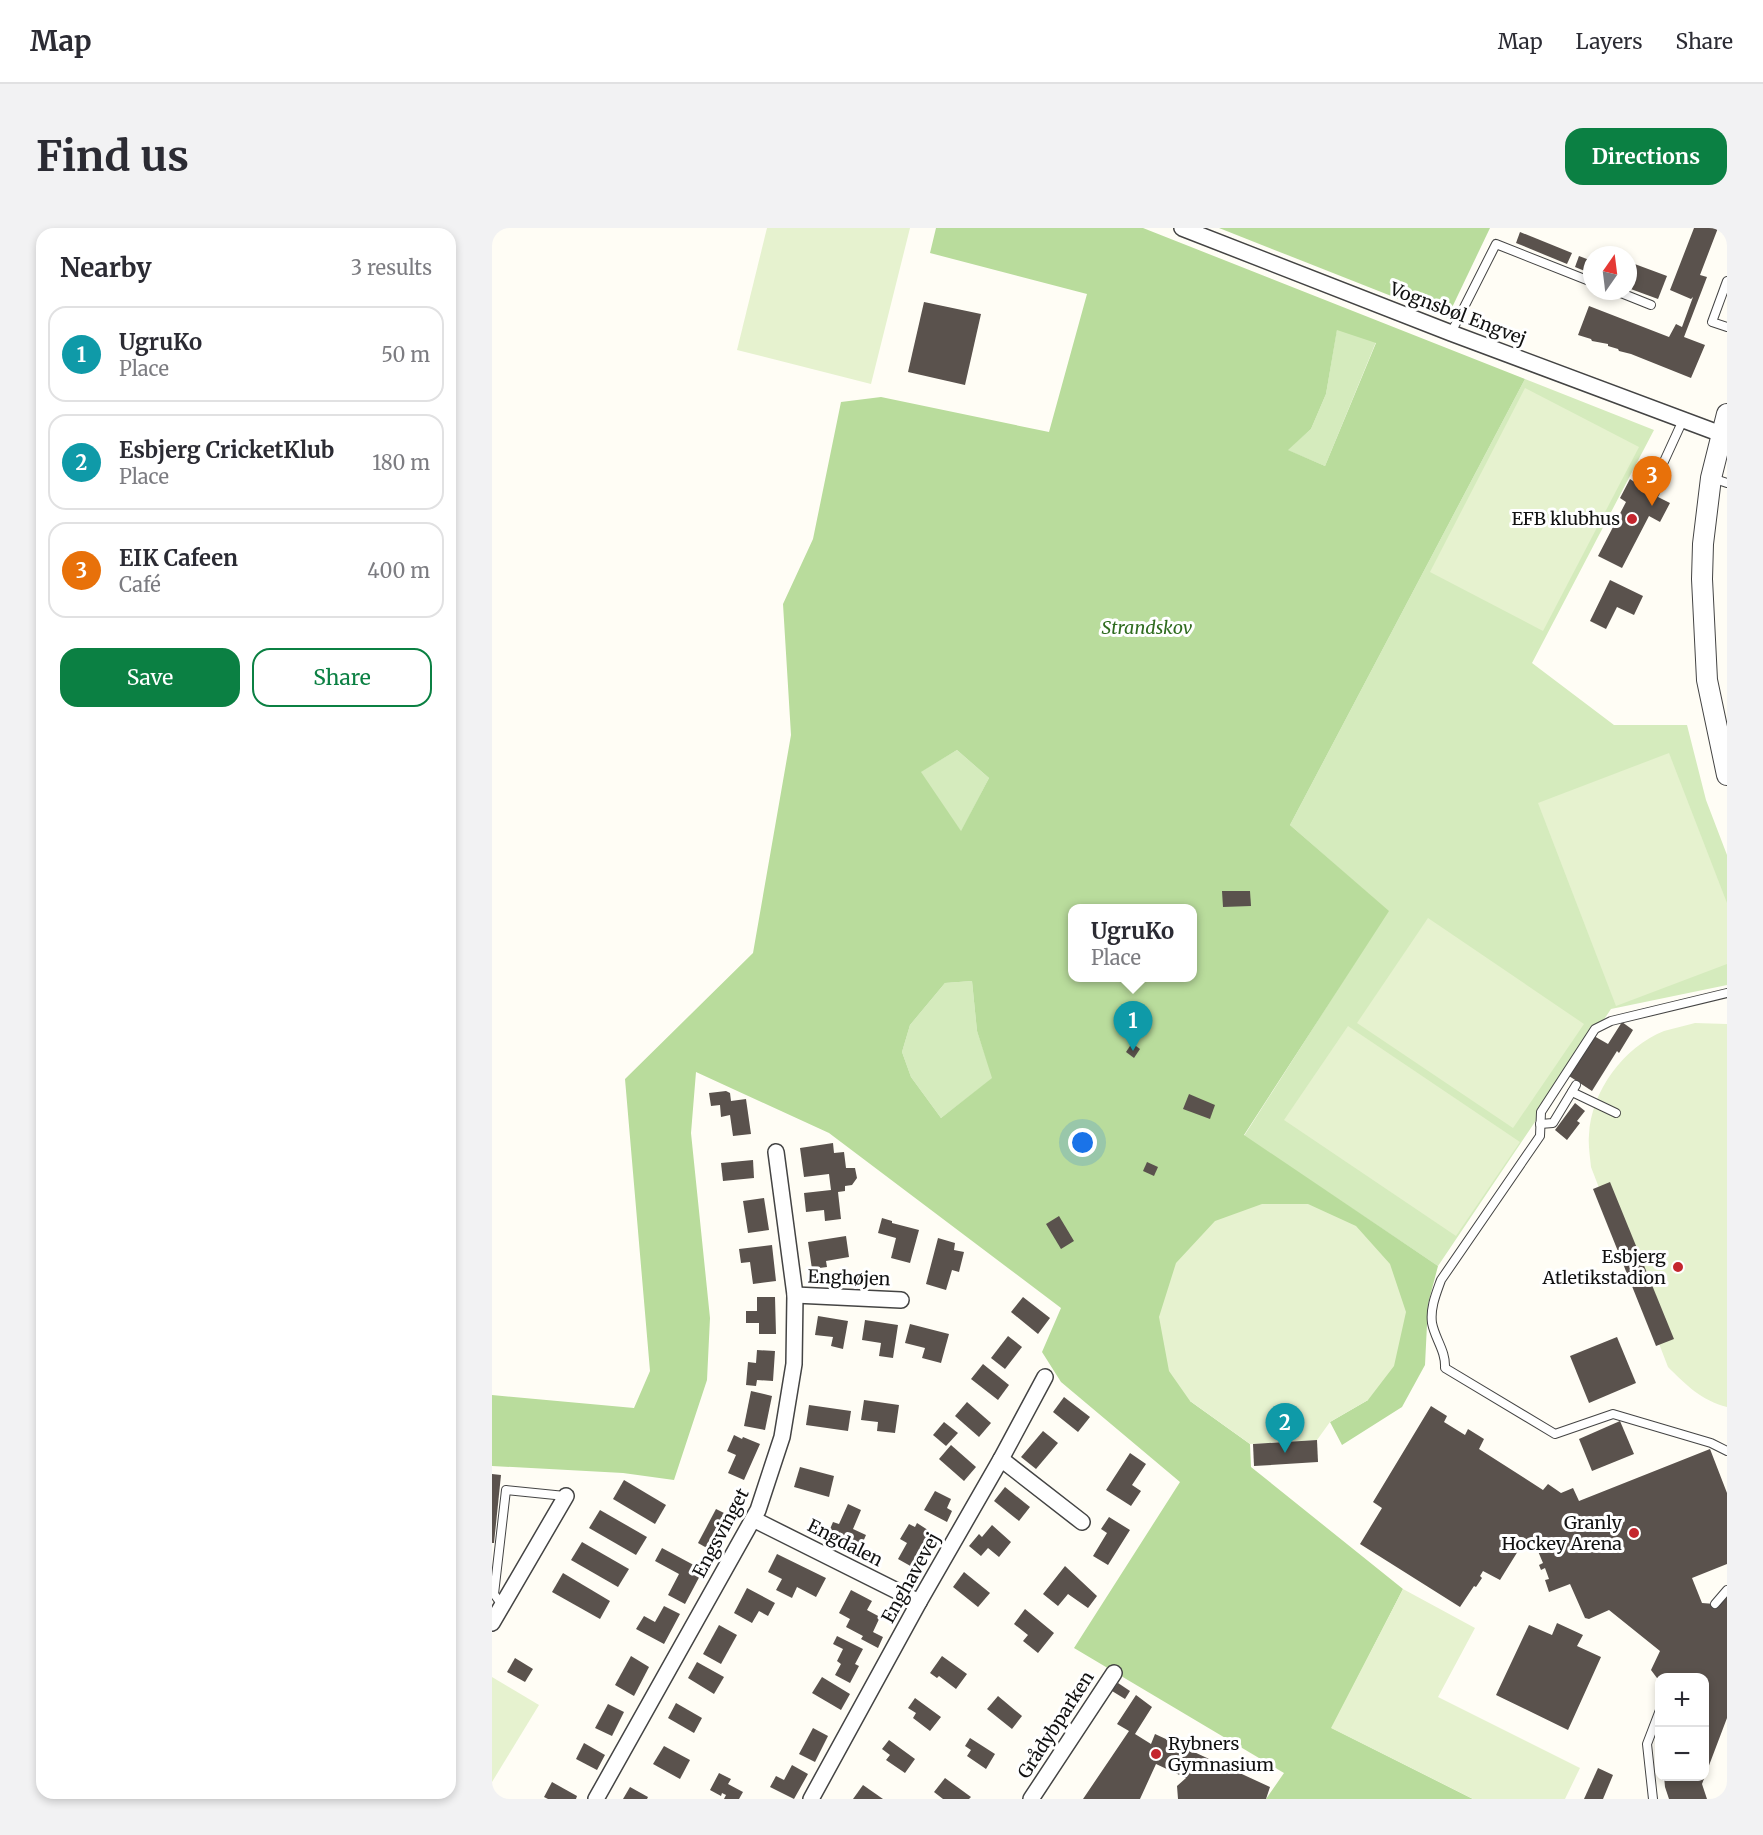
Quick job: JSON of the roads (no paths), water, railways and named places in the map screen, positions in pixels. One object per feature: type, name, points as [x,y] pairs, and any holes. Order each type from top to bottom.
[{"type":"street","name":"Vognsbøl Engvej","points":[[1182,228],[1451,333],[1722,434]]},
{"type":"street","points":[[1727,414],[1722,434],[1719,481],[1703,544],[1702,579],[1707,680],[1727,775]]},
{"type":"street","name":"Engsvinget","points":[[596,1799],[758,1510],[782,1437],[794,1364],[795,1295],[776,1152]]},
{"type":"street","name":"Enghøjen","points":[[795,1295],[901,1300]]},
{"type":"street","name":"Enghavevej","points":[[811,1799],[1045,1377]]},
{"type":"street","points":[[1001,1459],[1082,1522]]},
{"type":"street","points":[[492,1623],[496,1598],[566,1496]]},
{"type":"street","name":"Engdalen","points":[[753,1519],[919,1602]]},
{"type":"street","name":"Grådybparken","points":[[1031,1799],[1114,1673]]},
{"type":"lane","points":[[1451,333],[1496,244],[1583,278]]},
{"type":"lane","points":[[1727,281],[1712,321],[1727,327]]},
{"type":"lane","points":[[1637,299],[1651,305]]},
{"type":"lane","points":[[1661,468],[1683,420]]},
{"type":"lane","points":[[1727,993],[1611,1021],[1595,1029],[1541,1112],[1540,1136],[1441,1280],[1433,1301],[1432,1323],[1446,1357],[1445,1368],[1555,1434],[1613,1414],[1712,1443],[1727,1451]]},
{"type":"lane","points":[[1540,1124],[1553,1123],[1574,1089],[1616,1113]]},
{"type":"lane","points":[[496,1598],[506,1490],[566,1496]]},
{"type":"lane","points":[[1715,1604],[1727,1590]]},
{"type":"lane","points":[[1653,1799],[1647,1744],[1655,1721]]},
{"type":"place","name":"EIK Cafeen","points":[[1652,506]]},
{"type":"place","name":"EFB klubhus","points":[[1632,519]]},
{"type":"place","name":"UgruKo","points":[[1133,1051]]},
{"type":"place","name":"Esbjerg Atletikstadion","points":[[1678,1267]]},
{"type":"place","name":"Esbjerg CricketKlub","points":[[1285,1453]]},
{"type":"place","name":"Granly Hockey Arena","points":[[1634,1533]]},
{"type":"place","name":"Rybners Gymnasium","points":[[1156,1754]]},
{"type":"park label","name":"Strandskov","points":[[1147,628]]}]
